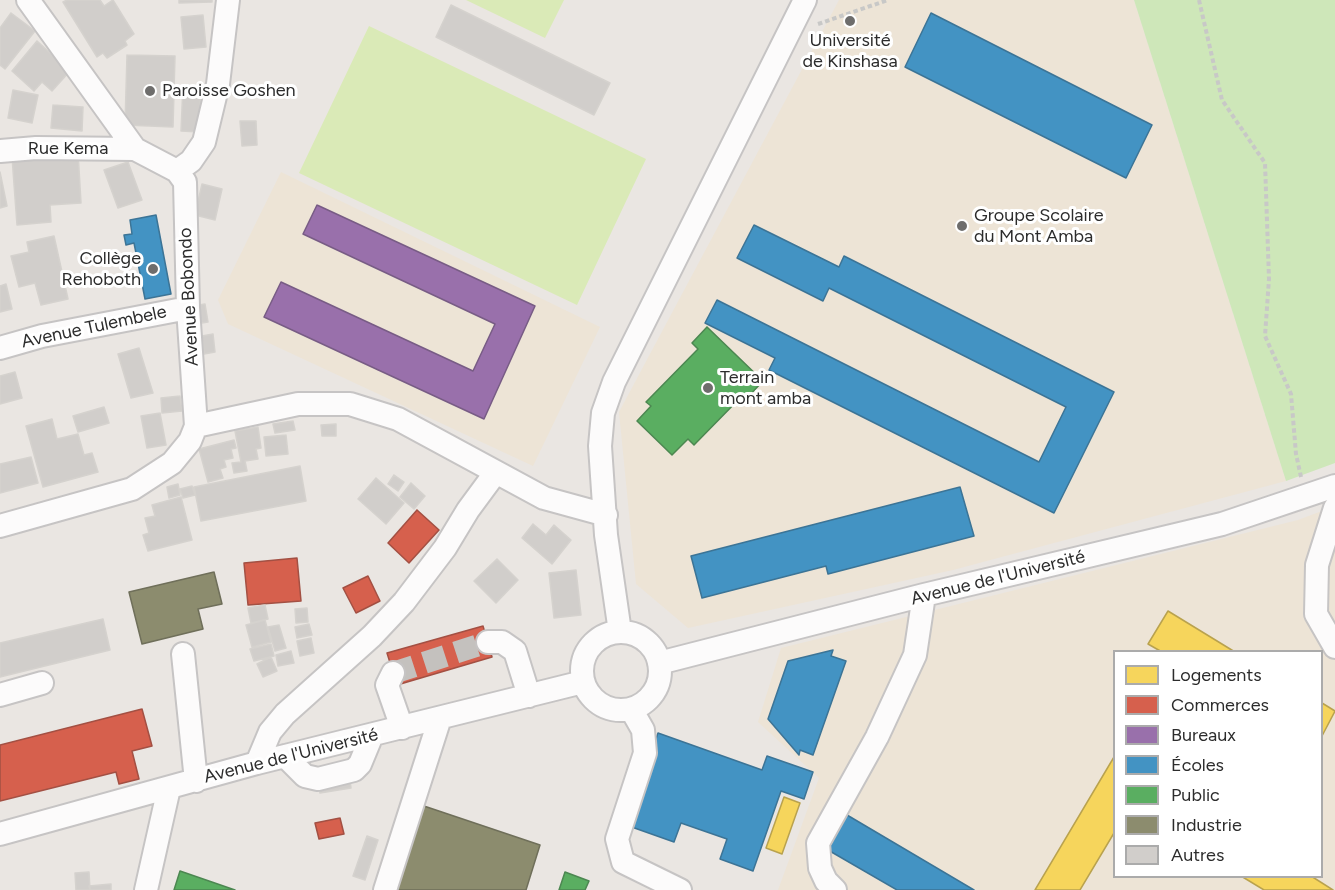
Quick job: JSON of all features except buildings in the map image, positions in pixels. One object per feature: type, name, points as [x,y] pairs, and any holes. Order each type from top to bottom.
[{"type":"street","points":[[28,0],[135,149],[177,171],[191,161],[204,142],[218,84],[228,0]]},
{"type":"street","points":[[620,632],[600,446],[603,413],[614,382],[805,0]]},
{"type":"street","name":"Rue Kema","points":[[0,151],[36,148],[135,149]]},
{"type":"street","name":"Avenue Bobondo","points":[[177,171],[185,182],[188,308],[196,426]]},
{"type":"street","name":"Avenue Tulembele","points":[[0,348],[42,336],[188,308]]},
{"type":"street","points":[[0,526],[132,489],[172,463],[190,441],[196,426],[298,404],[350,404],[398,419],[543,498],[606,514]]},
{"type":"street","points":[[256,763],[270,732],[285,714],[372,636],[404,602],[445,548],[468,510],[496,472]]},
{"type":"street","name":"Avenue de l'Université","points":[[659,663],[924,595],[1222,524],[1306,498],[1335,486]]},
{"type":"street","points":[[1335,508],[1317,565],[1316,614],[1335,647]]},
{"type":"street","points":[[835,890],[826,882],[820,868],[818,843],[877,737],[915,655],[924,595]]},
{"type":"street","points":[[620,632],[638,636],[652,647],[659,663],[660,680],[652,696],[639,707],[623,711],[606,708],[591,698],[583,682],[582,664],[589,648],[602,636],[620,632]]},
{"type":"street","points":[[488,642],[502,642],[515,651],[529,696]]},
{"type":"street","points":[[183,654],[196,781]]},
{"type":"street","points":[[393,673],[387,685],[402,728]]},
{"type":"street","name":"Avenue de l'Université","points":[[0,834],[256,763],[583,682]]},
{"type":"street","points":[[0,694],[42,683]]},
{"type":"street","points":[[631,709],[643,730],[645,753],[616,839],[622,862],[680,890]]},
{"type":"street","points":[[384,890],[440,718]]},
{"type":"street","points":[[285,756],[305,776],[318,779],[354,770],[360,764],[372,735]]},
{"type":"street","points":[[146,890],[169,788]]},
{"type":"path","points":[[789,34],[888,0]]},
{"type":"path","points":[[1199,0],[1222,100],[1265,163],[1269,279],[1265,336],[1291,394],[1296,454],[1306,498]]},
{"type":"shaded area","name":"Groupe Scolaire du Mont Amba","points":[[839,0],[1134,0],[1286,481],[953,570],[688,628],[636,584],[619,412]]},
{"type":"shaded area","points":[[281,172],[600,327],[533,466],[228,324],[218,300]]},
{"type":"shaded area","points":[[1335,506],[1335,890],[778,890],[819,778],[758,722],[781,648],[1298,520]]},
{"type":"green space","points":[[466,0],[564,0],[545,38]]},
{"type":"green space","points":[[1134,0],[1335,0],[1335,463],[1286,481]]},
{"type":"green space","points":[[369,26],[646,159],[577,305],[299,173]]},
{"type":"tunnel","points":[[393,673],[488,642]]},
{"type":"place","name":"Université de Kinshasa","points":[[850,21]]},
{"type":"place","name":"Paroisse Goshen","points":[[150,91]]},
{"type":"place","name":"Groupe Scolaire du Mont Amba","points":[[962,226]]},
{"type":"place","name":"Collège Rehoboth","points":[[153,269]]},
{"type":"place","name":"Terrain mont amba","points":[[708,388]]}]
